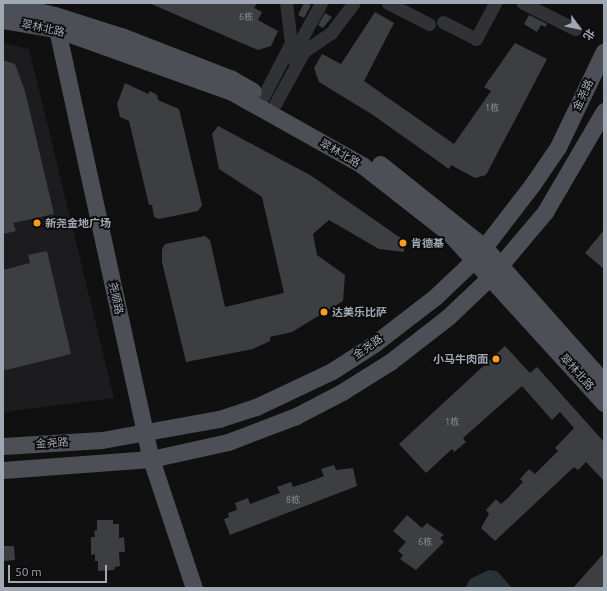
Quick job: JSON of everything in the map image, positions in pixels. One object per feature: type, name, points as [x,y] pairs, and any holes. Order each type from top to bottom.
[{"type":"main road","name":"翠林北路","points":[[3,3],[55,15],[121,36],[232,79],[364,153],[423,196],[604,382]]},
{"type":"main road","name":"翠林北路","points":[[3,20],[55,15],[239,96],[362,165],[450,234],[479,253]]},
{"type":"main road","name":"尧顺路","points":[[55,15],[151,459],[194,588]]},
{"type":"main road","name":"金尧路","points":[[3,446],[102,440],[146,434],[226,417],[256,407],[332,371],[374,344],[435,297],[479,253],[532,186],[558,147],[604,51]]},
{"type":"main road","name":"金尧路","points":[[3,470],[151,459],[228,442],[296,416],[342,392],[390,362],[448,317],[496,270],[545,212],[602,121]]},
{"type":"main road","name":"翠林北路","points":[[496,270],[604,403]]},
{"type":"street","points":[[269,100],[291,43],[286,3]]},
{"type":"street","points":[[269,100],[321,3]]},
{"type":"street","points":[[269,100],[304,51],[331,33],[354,3]]},
{"type":"street","points":[[388,3],[429,24]]},
{"type":"street","points":[[443,22],[476,39],[496,3]]},
{"type":"street","points":[[523,3],[575,29]]},
{"type":"shaded area","name":"新尧金地广场","points":[[3,43],[29,49],[114,398],[3,412]]},
{"type":"shaded area","points":[[489,570],[497,571],[512,588],[465,588],[470,579]]},
{"type":"building","points":[[149,3],[257,3],[254,8],[262,12],[258,20],[278,31],[271,46],[258,50]]},
{"type":"building","points":[[304,3],[311,5],[304,18],[298,15]]},
{"type":"building","points":[[375,12],[394,23],[364,81],[454,144],[491,91],[484,87],[515,43],[547,59],[486,175],[475,178],[451,165],[449,169],[373,115],[319,82],[314,68],[322,54],[341,64]]},
{"type":"building","points":[[325,13],[332,17],[323,28],[318,25]]},
{"type":"building","points":[[529,15],[547,24],[545,27],[541,25],[537,32],[524,24]]},
{"type":"building","points":[[3,60],[15,64],[25,91],[54,214],[13,223],[16,231],[3,234]]},
{"type":"building","points":[[125,83],[148,94],[150,91],[157,95],[158,100],[179,109],[202,205],[198,211],[159,219],[154,217],[152,205],[149,205],[129,121],[120,117],[117,104]]},
{"type":"building","points":[[218,126],[310,175],[405,241],[404,252],[379,249],[329,220],[313,234],[317,255],[345,275],[343,301],[292,332],[270,337],[270,341],[253,349],[186,362],[162,262],[162,249],[165,244],[205,236],[210,240],[225,307],[284,293],[262,197],[219,169],[212,134]]},
{"type":"building","points":[[604,230],[604,269],[585,253]]},
{"type":"building","points":[[47,251],[71,354],[6,370],[3,368],[3,270],[30,263],[28,255]]},
{"type":"building","points":[[505,346],[530,373],[537,367],[604,442],[604,481],[586,462],[578,470],[574,467],[495,541],[481,528],[489,514],[486,510],[496,499],[501,504],[523,482],[520,479],[529,469],[535,474],[558,451],[555,448],[574,428],[560,412],[552,420],[522,386],[463,438],[466,442],[454,452],[452,449],[426,473],[399,444]]},
{"type":"building","points":[[334,465],[336,470],[353,468],[357,486],[230,535],[224,519],[229,517],[228,513],[237,510],[235,503],[248,498],[250,504],[280,493],[277,487],[291,482],[293,487],[314,480],[324,476],[321,469]]},
{"type":"building","points":[[407,515],[422,528],[427,523],[444,535],[440,538],[444,542],[416,570],[400,559],[403,555],[398,551],[406,542],[393,531]]},
{"type":"building","points":[[97,520],[113,520],[113,524],[119,524],[119,538],[124,537],[125,552],[119,552],[120,566],[115,567],[114,570],[98,571],[98,561],[95,561],[95,554],[91,555],[91,537],[95,537],[94,531],[97,530]]},
{"type":"building","points":[[3,546],[14,546],[15,560],[3,561]]},
{"type":"building","points":[[604,553],[604,588],[573,588]]},
{"type":"place","name":"新尧金地广场","points":[[37,223]]},
{"type":"place","name":"肯德基","points":[[403,243]]},
{"type":"place","name":"达美乐比萨","points":[[324,312]]},
{"type":"place","name":"小马牛肉面","points":[[496,359]]}]
